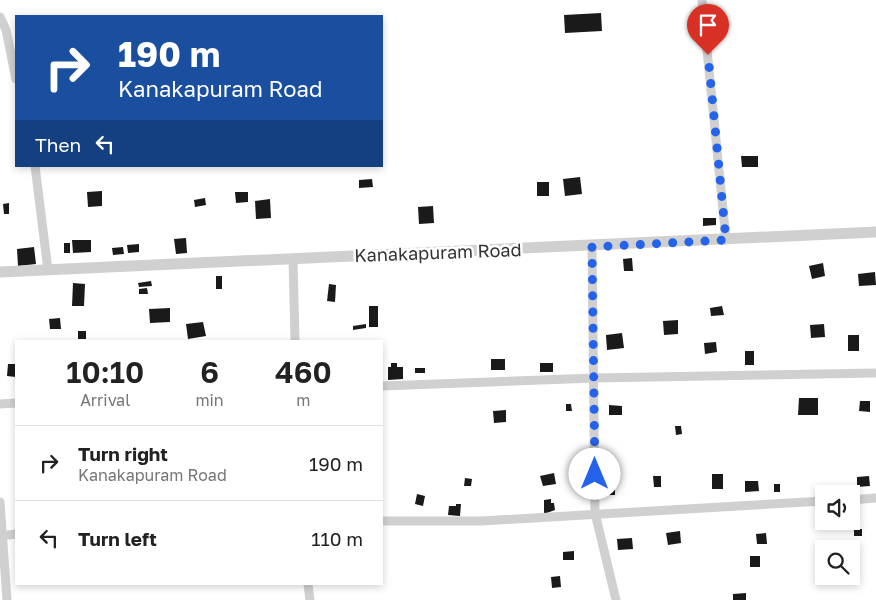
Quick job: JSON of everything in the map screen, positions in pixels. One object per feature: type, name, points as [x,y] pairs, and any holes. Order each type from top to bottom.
[{"type":"street","points":[[702,0],[726,240]]},
{"type":"street","points":[[0,17],[6,30],[15,74]]},
{"type":"street","points":[[35,167],[48,270]]},
{"type":"street","name":"Kanakapuram Road","points":[[0,272],[293,258],[592,247],[876,232]]},
{"type":"street","points":[[592,247],[595,378],[595,513],[616,600]]},
{"type":"street","points":[[293,258],[295,340]]},
{"type":"street","points":[[383,386],[595,378],[876,373]]},
{"type":"street","points":[[0,404],[15,403]]},
{"type":"street","points":[[860,499],[876,498]]},
{"type":"street","points":[[383,521],[480,521],[815,501]]},
{"type":"street","points":[[0,502],[7,600]]},
{"type":"street","points":[[1,536],[15,534]]},
{"type":"street","points":[[308,585],[310,600]]},
{"type":"building","points":[[601,13],[602,31],[565,33],[564,15]]},
{"type":"building","points":[[741,156],[758,156],[758,167],[742,167]]},
{"type":"building","points":[[580,177],[582,194],[565,196],[563,179]]},
{"type":"building","points":[[372,179],[373,187],[359,188],[359,180]]},
{"type":"building","points":[[537,182],[549,182],[549,196],[537,196]]},
{"type":"building","points":[[102,191],[102,206],[88,207],[87,192]]},
{"type":"building","points":[[235,192],[248,192],[248,202],[236,203]]},
{"type":"building","points":[[205,198],[206,205],[195,207],[194,200]]},
{"type":"building","points":[[270,199],[271,218],[256,219],[255,201]]},
{"type":"building","points":[[9,203],[9,214],[4,214],[3,204]]},
{"type":"building","points":[[433,206],[434,223],[419,224],[418,207]]},
{"type":"building","points":[[703,218],[716,218],[716,225],[703,226]]},
{"type":"building","points":[[186,238],[187,253],[176,254],[174,239]]},
{"type":"building","points":[[72,240],[91,240],[91,252],[73,253]]},
{"type":"building","points":[[64,243],[70,243],[70,253],[64,253]]},
{"type":"building","points":[[139,244],[139,252],[128,253],[127,245]]},
{"type":"building","points":[[34,247],[36,264],[18,266],[17,249]]},
{"type":"building","points":[[123,247],[124,254],[113,255],[112,248]]},
{"type":"building","points":[[632,258],[633,271],[624,271],[623,259]]},
{"type":"building","points":[[823,263],[825,276],[812,279],[809,266]]},
{"type":"building","points":[[875,272],[876,285],[859,286],[858,274]]},
{"type":"building","points":[[216,276],[222,276],[222,289],[216,289]]},
{"type":"building","points":[[151,281],[152,286],[139,287],[138,283]]},
{"type":"building","points":[[73,283],[85,284],[84,306],[72,306]]},
{"type":"building","points":[[329,284],[336,285],[335,302],[327,301]]},
{"type":"building","points":[[147,288],[148,294],[139,294],[139,289]]},
{"type":"building","points":[[369,306],[378,306],[378,327],[369,327]]},
{"type":"building","points":[[722,306],[724,315],[711,316],[710,308]]},
{"type":"building","points":[[170,308],[170,322],[150,323],[149,309]]},
{"type":"building","points":[[60,318],[61,329],[50,329],[49,319]]},
{"type":"building","points":[[678,320],[678,334],[664,335],[663,321]]},
{"type":"building","points":[[203,322],[206,336],[188,339],[186,324]]},
{"type":"building","points":[[366,324],[366,328],[353,330],[353,326]]},
{"type":"building","points":[[824,324],[825,337],[811,338],[810,325]]},
{"type":"building","points":[[78,331],[86,331],[86,339],[78,339]]},
{"type":"building","points":[[622,333],[624,348],[607,350],[606,335]]},
{"type":"building","points":[[848,335],[859,335],[859,351],[848,351]]},
{"type":"building","points":[[716,342],[717,352],[705,354],[704,343]]},
{"type":"building","points":[[745,351],[754,351],[754,365],[745,365]]},
{"type":"building","points":[[491,359],[505,359],[505,370],[491,370]]},
{"type":"building","points":[[391,363],[397,363],[397,367],[403,367],[403,379],[388,380],[388,367],[391,367]]},
{"type":"building","points":[[540,363],[553,363],[553,372],[540,372]]},
{"type":"building","points":[[8,364],[15,364],[15,377],[7,376]]},
{"type":"building","points":[[415,368],[425,368],[425,373],[415,373]]},
{"type":"building","points":[[799,398],[818,398],[818,415],[798,415]]},
{"type":"building","points":[[860,401],[870,401],[870,412],[859,411]]},
{"type":"building","points":[[566,404],[571,404],[572,411],[566,411]]},
{"type":"building","points":[[609,405],[622,406],[622,415],[609,415]]},
{"type":"building","points":[[506,410],[506,422],[494,423],[493,411]]},
{"type":"building","points":[[675,426],[681,426],[682,434],[676,435]]},
{"type":"building","points":[[554,473],[556,484],[543,486],[540,476]]},
{"type":"building","points":[[712,474],[723,474],[723,489],[712,489]]},
{"type":"building","points":[[653,476],[661,476],[661,487],[654,487]]},
{"type":"building","points":[[869,476],[870,486],[860,487],[860,485],[857,485],[857,477]]},
{"type":"building","points":[[465,478],[472,479],[471,486],[464,486]]},
{"type":"building","points":[[745,481],[758,481],[759,491],[745,492]]},
{"type":"building","points":[[774,484],[780,484],[780,492],[774,492]]},
{"type":"building","points":[[607,486],[615,486],[615,495],[607,495]]},
{"type":"building","points":[[417,494],[425,496],[423,506],[415,504]]},
{"type":"building","points":[[551,499],[555,510],[544,514],[544,500]]},
{"type":"building","points":[[456,504],[461,504],[460,516],[448,515],[449,506],[456,506]]},
{"type":"building","points":[[862,529],[862,536],[854,536],[854,530]]},
{"type":"building","points":[[680,531],[681,543],[668,545],[666,533]]},
{"type":"building","points":[[766,533],[767,544],[757,544],[756,534]]},
{"type":"building","points":[[632,538],[633,549],[618,550],[617,539]]},
{"type":"building","points":[[574,551],[574,560],[563,560],[563,552]]},
{"type":"building","points":[[750,556],[760,556],[760,567],[750,567]]},
{"type":"building","points":[[560,576],[561,587],[552,588],[551,577]]},
{"type":"building","points":[[746,593],[746,600],[733,600],[733,594]]},
{"type":"route","points":[[595,474],[592,247],[726,240],[708,55]]}]
